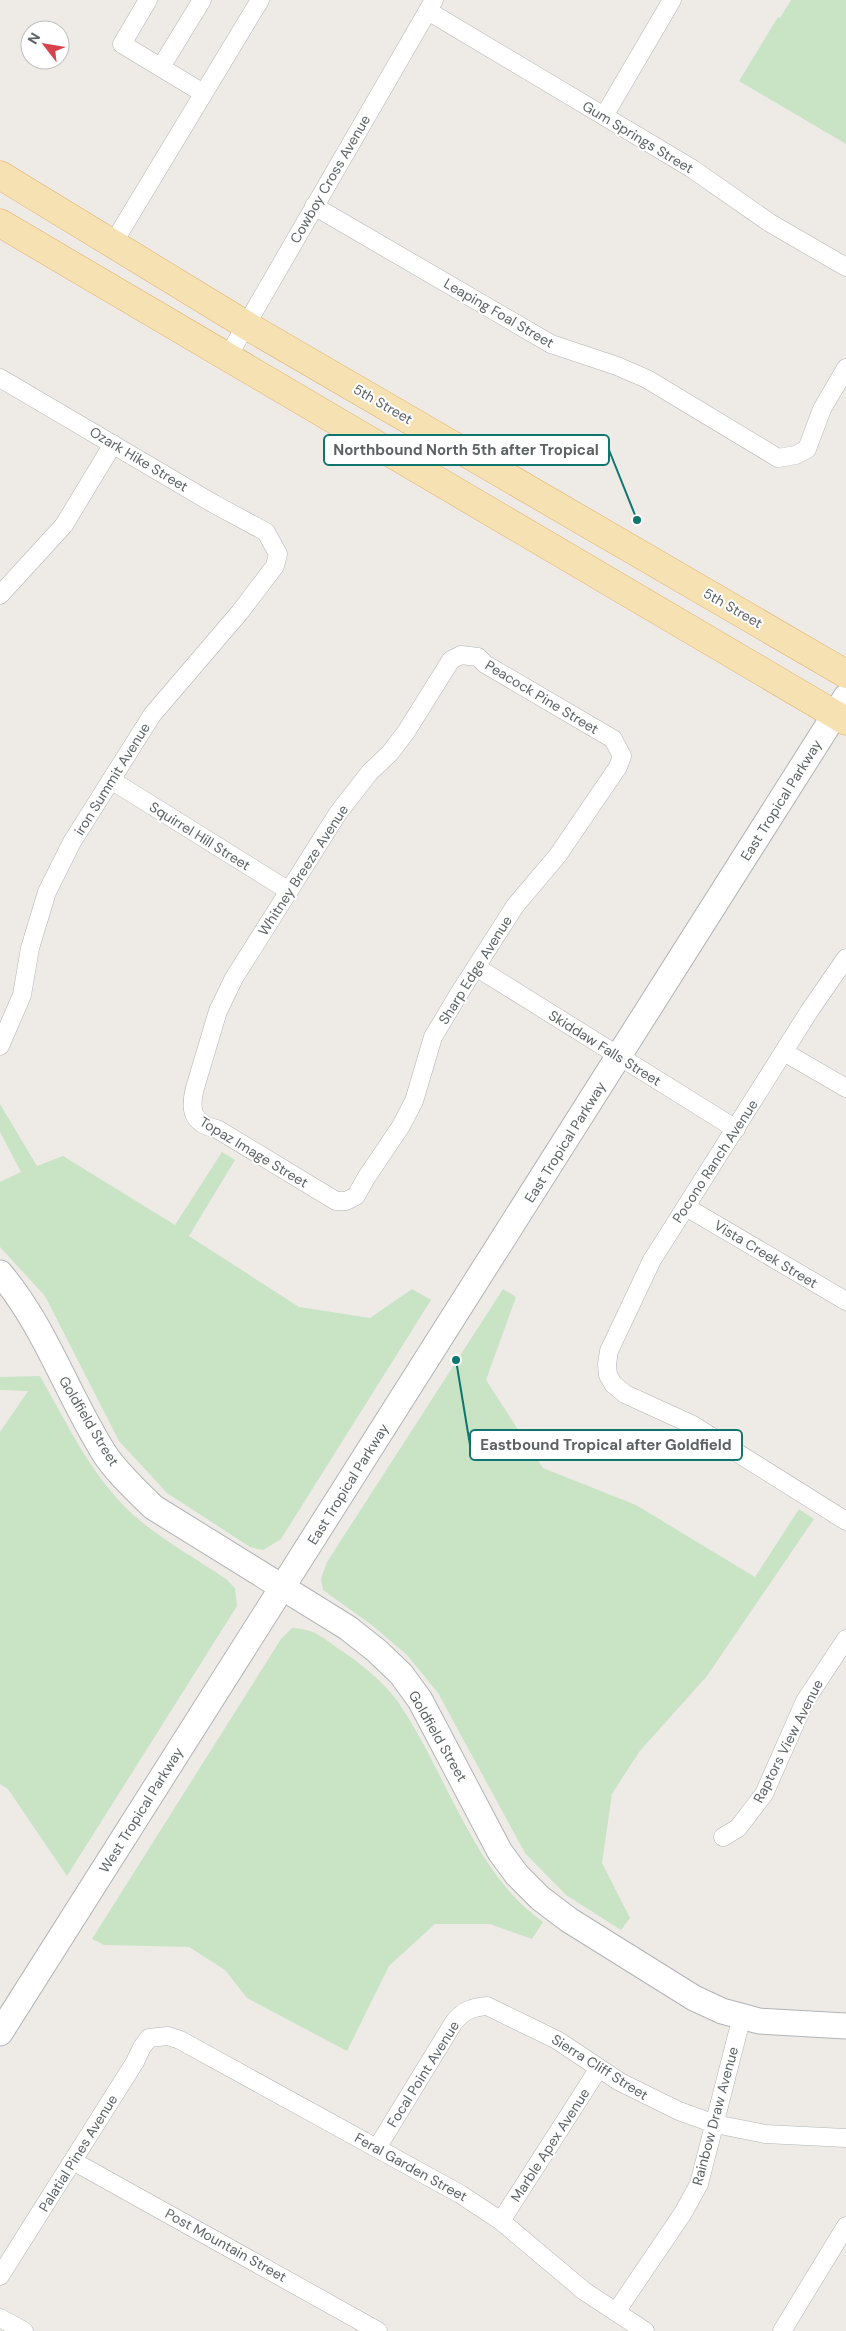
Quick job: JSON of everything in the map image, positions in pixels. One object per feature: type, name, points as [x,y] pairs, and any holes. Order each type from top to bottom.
[{"type":"main road","name":"5th Street","points":[[0,175],[246,325],[846,674]]},
{"type":"main road","points":[[0,223],[227,358],[842,711]]},
{"type":"main road","name":"East Tropical Parkway","points":[[283,1587],[618,1057],[842,711]]},
{"type":"main road","name":"Goldfield Street","points":[[0,1273],[16,1292],[37,1326],[105,1454],[126,1481],[153,1507],[348,1628],[377,1651],[400,1674],[420,1700],[500,1852],[517,1875],[540,1898],[569,1920],[694,1998],[758,2021],[846,2026]]},
{"type":"main road","name":"West Tropical Parkway","points":[[0,2033],[283,1587]]},
{"type":"street","points":[[148,0],[122,44],[203,93]]},
{"type":"street","points":[[161,67],[202,0]]},
{"type":"street","points":[[604,116],[672,0]]},
{"type":"street","points":[[112,245],[203,93],[252,3]]},
{"type":"street","name":"Gum Springs Street","points":[[431,6],[604,116],[690,168],[770,223],[846,267]]},
{"type":"street","name":"Cowboy Cross Avenue","points":[[227,358],[431,6]]},
{"type":"street","name":"Leaping Foal Street","points":[[314,206],[551,344],[617,366],[647,379],[778,458],[796,455],[807,449],[822,409],[846,368]]},
{"type":"street","name":"Ozark Hike Street","points":[[0,378],[214,504],[266,532],[273,544]]},
{"type":"street","points":[[0,595],[64,525],[113,444]]},
{"type":"street","name":"iron Summit Avenue","points":[[0,1046],[22,995],[30,948],[47,892],[72,842],[152,715],[218,639],[275,566],[278,554],[273,544]]},
{"type":"street","name":"Peacock Pine Street","points":[[461,655],[478,657],[485,664],[613,739],[618,748]]},
{"type":"street","name":"Whitney Breeze Avenue","points":[[193,1111],[192,1100],[195,1088],[218,1011],[234,978],[338,813],[370,772],[390,753],[406,732],[451,660],[461,655]]},
{"type":"street","name":"Sharp Edge Avenue","points":[[346,1201],[356,1196],[366,1178],[402,1126],[414,1100],[433,1037],[514,906],[558,856],[607,781],[618,768],[622,756],[618,748]]},
{"type":"street","name":"Squirrel Hill Street","points":[[111,780],[289,891]]},
{"type":"street","name":"Pocono Ranch Avenue","points":[[846,958],[652,1260],[609,1351],[606,1364],[608,1376],[613,1384],[625,1394],[693,1425],[846,1521]]},
{"type":"street","name":"Skiddaw Falls Street","points":[[476,967],[736,1129]]},
{"type":"street","points":[[784,1052],[846,1088]]},
{"type":"street","name":"Topaz Image Street","points":[[193,1111],[197,1121],[207,1127],[217,1129],[336,1201],[346,1201]]},
{"type":"street","name":"Vista Creek Street","points":[[686,1207],[846,1301]]},
{"type":"street","name":"Raptors View Avenue","points":[[723,1837],[738,1828],[764,1794],[805,1701],[846,1640]]},
{"type":"street","name":"Sierra Cliff Street","points":[[476,2007],[487,2006],[557,2040],[652,2100],[715,2124],[765,2134],[846,2138]]},
{"type":"street","name":"Focal Point Avenue","points":[[377,2148],[454,2022],[462,2013],[476,2007]]},
{"type":"street","name":"Rainbow Draw Avenue","points":[[616,2312],[683,2212],[698,2184],[742,2016]]},
{"type":"street","name":"Feral Garden Street","points":[[158,2036],[168,2036],[180,2040],[460,2194],[501,2221],[584,2291],[645,2331]]},
{"type":"street","name":"Palatial Pines Avenue","points":[[0,2276],[135,2062],[142,2047],[149,2038],[158,2036]]},
{"type":"street","name":"Marble Apex Avenue","points":[[501,2221],[599,2068]]},
{"type":"street","name":"Post Mountain Street","points":[[73,2161],[378,2331]]},
{"type":"street","points":[[782,2331],[846,2226]]},
{"type":"street","points":[[0,2318],[24,2331]]},
{"type":"green space","points":[[791,0],[846,0],[846,144],[739,81],[778,17],[780,18]]},
{"type":"green space","points":[[0,1104],[37,1166],[63,1156],[175,1225],[222,1152],[235,1160],[189,1236],[299,1307],[370,1318],[412,1289],[431,1300],[281,1539],[263,1550],[250,1547],[167,1493],[119,1441],[45,1296],[0,1247],[0,1182],[21,1172],[0,1132]]},
{"type":"green space","points":[[503,1289],[516,1297],[486,1380],[543,1468],[636,1505],[755,1577],[799,1509],[814,1519],[707,1676],[639,1752],[612,1794],[602,1863],[630,1918],[621,1930],[566,1895],[525,1853],[438,1693],[407,1655],[373,1626],[323,1590],[321,1579],[327,1562]]},
{"type":"green space","points":[[40,1376],[85,1455],[111,1492],[126,1508],[153,1531],[226,1579],[235,1588],[237,1606],[67,1876],[8,1789],[0,1784],[0,1432],[28,1391],[0,1390],[0,1377]]},
{"type":"green space","points":[[292,1628],[306,1630],[322,1637],[363,1666],[392,1694],[415,1729],[479,1849],[498,1877],[519,1901],[543,1922],[532,1939],[490,1924],[435,1924],[389,1966],[347,2051],[247,1998],[225,1970],[189,1947],[104,1945],[92,1939],[281,1639]]},
{"type":"place","name":"Northbound North 5th after Tropical","points":[[637,520]]},
{"type":"place","name":"Eastbound Tropical after Goldfield","points":[[456,1360]]}]
